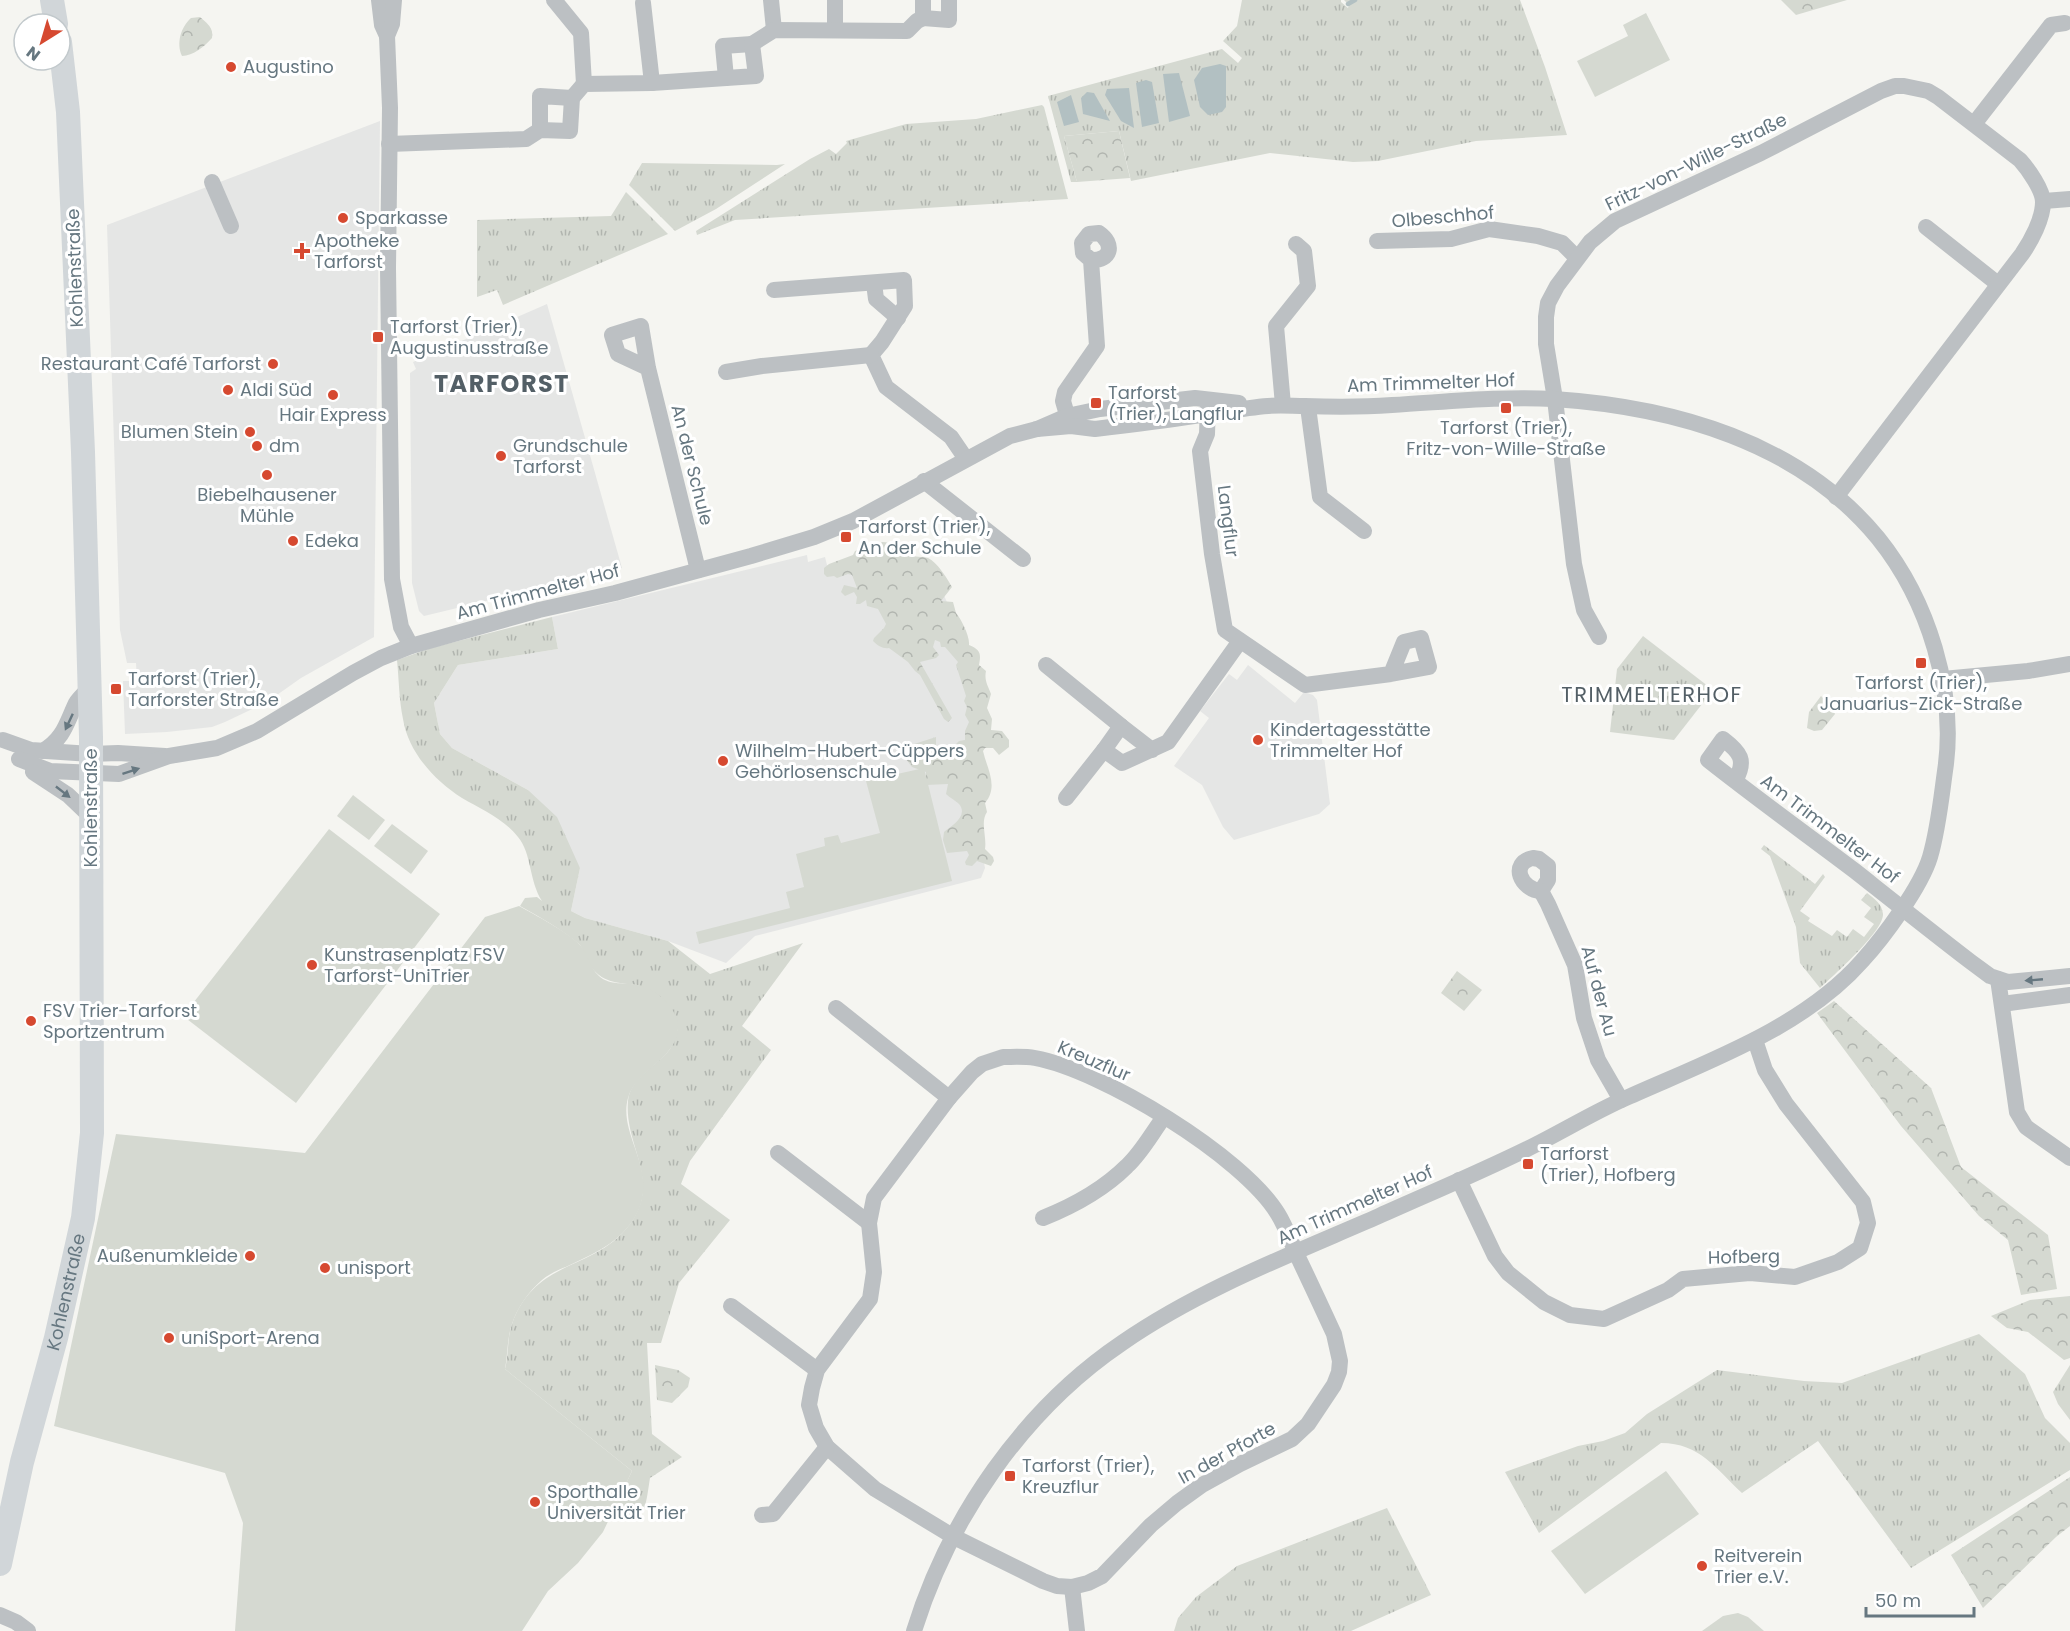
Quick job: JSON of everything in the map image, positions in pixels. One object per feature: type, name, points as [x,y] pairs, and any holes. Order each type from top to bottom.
[{"type":"main road","name":"Kohlenstraße","points":[[0,1564],[4,1529],[56,1338],[83,1218],[92,1133],[91,764],[83,452],[69,123],[64,72]]},
{"type":"street","points":[[379,0],[382,25],[387,36],[392,579],[401,627],[411,646]]},
{"type":"street","points":[[387,36],[392,24],[394,0]]},
{"type":"street","points":[[389,144],[526,139],[540,130],[570,131],[572,98],[584,84],[581,33],[554,0]]},
{"type":"street","points":[[771,0],[774,30]]},
{"type":"street","points":[[835,0],[835,30]]},
{"type":"street","points":[[923,0],[923,18]]},
{"type":"street","points":[[726,78],[723,46],[752,44],[774,30],[908,31],[923,18],[950,20],[949,0]]},
{"type":"street","points":[[643,3],[652,83]]},
{"type":"street","points":[[1974,124],[2051,25],[2066,23]]},
{"type":"street","points":[[584,84],[652,83],[756,76],[752,44]]},
{"type":"street","name":"Fritz-von-Wille-Straße","points":[[1555,399],[1546,344],[1548,303],[1577,258],[1601,231],[1615,221],[1761,153],[1866,97],[1895,86],[1928,91],[2020,160],[2029,170],[2044,201]]},
{"type":"street","points":[[540,130],[540,96],[572,98]]},
{"type":"street","points":[[212,182],[231,226]]},
{"type":"street","points":[[1836,498],[2031,241],[2044,201],[2070,199]]},
{"type":"street","points":[[1926,227],[1998,284]]},
{"type":"street","name":"Olbeschhof","points":[[1377,241],[1451,239],[1489,229],[1538,236],[1562,243],[1577,258]]},
{"type":"street","points":[[1283,405],[1276,326],[1308,286],[1304,251],[1296,244]]},
{"type":"street","points":[[1069,421],[1063,401],[1065,392],[1097,346],[1092,260]]},
{"type":"street","points":[[726,372],[871,355],[905,306],[904,280],[774,290]]},
{"type":"street","points":[[874,283],[876,299],[898,318]]},
{"type":"street","points":[[871,355],[886,387],[951,437],[966,459]]},
{"type":"street","name":"An der Schule","points":[[648,369],[698,570]]},
{"type":"street","name":"Am Trimmelter Hof","points":[[91,764],[118,774],[169,756],[217,748],[267,725],[381,658],[411,646],[538,610],[615,593],[814,537],[853,521],[1010,436],[1069,421],[1100,409],[1195,398],[1208,407],[1383,406],[1506,399],[1555,399],[1640,410],[1726,432],[1768,451],[1794,467],[1855,513],[1897,563],[1910,585],[1933,642],[1943,679],[1948,750],[1929,862],[1902,909],[1861,963],[1823,997],[1755,1040],[1621,1100],[1536,1145],[1296,1252],[1177,1309],[1121,1343],[1048,1405],[1013,1444],[979,1494],[932,1578],[914,1631]]},
{"type":"street","points":[[1555,399],[1574,564],[1584,610],[1599,637]]},
{"type":"street","points":[[1308,406],[1320,497],[1364,531]]},
{"type":"street","name":"Langflur","points":[[1208,407],[1207,434],[1200,451],[1211,544],[1225,630],[1305,685],[1391,674]]},
{"type":"street","points":[[924,482],[1023,558]]},
{"type":"street","points":[[1104,750],[1122,763],[1168,742],[1240,641]]},
{"type":"street","points":[[1943,679],[2028,671],[2070,664]]},
{"type":"street","points":[[1047,665],[1152,750]]},
{"type":"street","points":[[43,751],[53,745],[64,732],[77,702],[89,688]]},
{"type":"street","points":[[1066,798],[1121,726]]},
{"type":"street","points":[[2,738],[31,750],[91,764]]},
{"type":"street","points":[[2,738],[35,774],[68,795],[91,817]]},
{"type":"street","points":[[19,759],[50,771],[91,764]]},
{"type":"street","name":"Am Trimmelter Hof","points":[[1735,781],[1902,909]]},
{"type":"street","name":"Auf der Au","points":[[1541,891],[1575,965],[1584,1018],[1598,1060],[1621,1100]]},
{"type":"street","points":[[1902,909],[1971,962],[1998,979],[2018,982],[2070,976]]},
{"type":"street","points":[[1998,979],[2017,1112],[2026,1127],[2070,1158]]},
{"type":"street","points":[[2001,1004],[2070,995]]},
{"type":"street","points":[[836,1008],[949,1098]]},
{"type":"street","name":"Hofberg","points":[[1459,1180],[1495,1256],[1508,1273],[1544,1302],[1570,1315],[1604,1319],[1668,1290],[1683,1279],[1750,1273],[1795,1277],[1838,1262],[1860,1248],[1868,1223],[1863,1202],[1786,1104],[1765,1070],[1755,1040]]},
{"type":"street","name":"Kreuzflur","points":[[954,1537],[875,1489],[827,1447],[816,1428],[809,1406],[817,1370],[870,1299],[874,1272],[869,1223],[870,1211],[879,1189],[949,1098],[982,1064],[1003,1058],[1034,1058],[1082,1075],[1164,1117],[1202,1141],[1249,1178],[1278,1214],[1296,1252]]},
{"type":"street","points":[[1043,1218],[1076,1203],[1122,1171],[1136,1156],[1164,1117]]},
{"type":"street","points":[[778,1153],[869,1223]]},
{"type":"street","name":"In der Pforte","points":[[1072,1587],[1102,1576],[1151,1525],[1202,1485],[1292,1439],[1308,1424],[1321,1406],[1331,1391],[1339,1372],[1339,1351],[1334,1334],[1296,1252]]},
{"type":"street","points":[[731,1306],[817,1370]]},
{"type":"street","points":[[762,1515],[773,1514],[827,1447]]},
{"type":"street","points":[[954,1537],[1042,1581],[1072,1587],[1077,1631]]},
{"type":"street","points":[[0,1615],[16,1622],[28,1631]]},
{"type":"shaded area","points":[[1220,64],[1226,66],[1226,107],[1222,112],[1208,115],[1200,107],[1194,80],[1202,68]]},
{"type":"shaded area","points":[[1179,73],[1190,116],[1169,122],[1163,74]]},
{"type":"shaded area","points":[[1146,80],[1152,82],[1159,123],[1142,127],[1136,83]]},
{"type":"shaded area","points":[[1129,88],[1134,128],[1121,121],[1105,95],[1107,89]]},
{"type":"shaded area","points":[[1087,92],[1094,93],[1110,121],[1083,114],[1081,98]]},
{"type":"shaded area","points":[[1071,95],[1079,122],[1064,126],[1057,102]]},
{"type":"shaded area","points":[[380,121],[374,637],[301,678],[267,702],[225,722],[212,727],[125,734],[123,681],[137,681],[136,663],[127,663],[120,630],[107,225]]},
{"type":"shaded area","name":"Grundschule Tarforst","points":[[547,304],[622,568],[424,616],[419,611],[412,583],[410,373],[416,369],[413,362]]},
{"type":"shaded area","name":"Wilhelm-Hubert-Cüppers Gehörlosenschule","points":[[807,555],[808,562],[825,557],[827,565],[831,568],[937,579],[980,679],[968,773],[985,868],[981,878],[755,936],[726,963],[668,941],[585,918],[571,911],[580,868],[528,790],[452,748],[440,734],[434,703],[458,665],[558,649],[552,617]]},
{"type":"shaded area","name":"Kindertagesstätte Trimmelter Hof","points":[[1248,665],[1295,703],[1304,692],[1313,695],[1317,700],[1330,804],[1319,814],[1234,840],[1223,827],[1202,785],[1174,766],[1209,718],[1200,711],[1229,674],[1237,680]]},
{"type":"green space","points":[[1242,0],[1341,0],[1348,8],[1349,5],[1344,0],[1520,0],[1567,135],[1476,141],[1378,161],[1353,162],[1270,153],[1131,181],[1119,131],[1064,136],[1077,182],[1071,182],[1048,96],[1222,49],[1238,63],[1242,58],[1223,41],[1237,26]]},
{"type":"green space","points":[[1781,0],[1847,0],[1796,15]]},
{"type":"green space","points":[[1646,13],[1670,60],[1595,97],[1577,61],[1628,36],[1623,25]]},
{"type":"green space","points":[[200,17],[211,29],[212,38],[194,52],[182,56],[179,46],[182,31],[191,18]]},
{"type":"green space","points":[[1042,105],[1068,199],[735,220],[697,235],[696,231],[810,159],[829,149],[836,154],[847,143],[846,141],[906,124],[976,119]]},
{"type":"green space","points":[[1119,131],[1130,178],[1077,182],[1064,136]]},
{"type":"green space","points":[[642,163],[785,164],[716,209],[675,231],[629,185]]},
{"type":"green space","points":[[626,192],[668,234],[503,305],[497,290],[477,297],[477,220],[611,216]]},
{"type":"green space","points":[[882,542],[911,555],[928,558],[945,575],[952,587],[941,601],[953,602],[967,633],[969,645],[978,651],[979,665],[986,671],[986,680],[991,694],[987,708],[992,719],[991,730],[1002,731],[1009,740],[1009,747],[999,755],[993,748],[985,748],[983,751],[992,784],[985,803],[987,812],[984,825],[985,849],[994,861],[991,866],[977,861],[972,866],[966,865],[965,862],[969,855],[967,851],[947,853],[943,840],[944,832],[958,820],[962,808],[946,794],[948,784],[926,785],[926,772],[912,767],[906,759],[908,746],[936,737],[936,746],[942,746],[947,753],[959,741],[965,740],[965,731],[969,722],[965,715],[966,696],[956,665],[958,662],[945,647],[941,647],[940,642],[935,640],[933,647],[939,655],[920,662],[952,718],[948,722],[944,719],[920,675],[908,662],[889,648],[881,647],[873,641],[886,624],[878,609],[867,606],[866,600],[856,604],[857,597],[854,592],[845,596],[841,592],[844,585],[857,588],[852,575],[837,578],[827,577],[824,574],[824,568],[829,564],[853,555],[855,551],[862,548],[865,552],[869,552]]},
{"type":"green space","points":[[552,617],[558,649],[458,665],[434,703],[440,734],[452,748],[528,790],[557,817],[580,868],[571,911],[585,918],[668,941],[710,974],[803,943],[742,1026],[771,1050],[690,1161],[681,1184],[730,1220],[679,1283],[661,1343],[647,1343],[652,1434],[682,1457],[650,1478],[645,1506],[638,1517],[633,1518],[625,1515],[615,1506],[632,1471],[505,1369],[510,1329],[522,1303],[535,1287],[550,1276],[616,1239],[630,1224],[639,1208],[643,1193],[642,1178],[628,1117],[628,1101],[639,1079],[670,1049],[678,1028],[638,985],[610,981],[599,975],[589,964],[579,944],[558,928],[520,906],[525,898],[537,897],[542,901],[523,844],[506,825],[452,791],[424,764],[406,731],[400,697],[397,660],[431,648]]},
{"type":"green space","points":[[1643,636],[1713,690],[1674,740],[1610,732],[1617,669]]},
{"type":"green space","points":[[1821,696],[1832,707],[1835,714],[1822,730],[1814,731],[1807,728],[1809,712]]},
{"type":"green space","points":[[924,768],[952,881],[699,944],[696,932],[790,908],[786,892],[804,887],[796,854],[825,846],[824,838],[838,835],[841,843],[880,833],[866,781]]},
{"type":"green space","points":[[353,795],[385,820],[369,840],[337,816]]},
{"type":"green space","points":[[392,824],[428,851],[411,874],[374,846]]},
{"type":"green space","name":"Kunstrasenplatz FSV Tarforst-UniTrier","points":[[329,829],[440,914],[296,1103],[183,1016]]},
{"type":"green space","points":[[1764,845],[1815,884],[1823,874],[1825,877],[1800,911],[1810,918],[1808,921],[1832,936],[1837,930],[1847,937],[1853,929],[1864,937],[1874,924],[1864,917],[1871,908],[1861,900],[1867,893],[1881,907],[1883,914],[1881,922],[1867,942],[1820,988],[1800,963],[1796,927],[1770,856],[1761,849]]},
{"type":"green space","name":"unisport","points":[[519,906],[575,940],[583,948],[596,972],[603,979],[645,987],[659,995],[671,1007],[677,1021],[676,1039],[663,1057],[632,1088],[628,1098],[626,1111],[628,1125],[643,1179],[643,1194],[639,1209],[627,1229],[610,1243],[591,1255],[548,1275],[537,1284],[520,1306],[512,1324],[505,1369],[632,1471],[603,1532],[578,1563],[548,1591],[522,1631],[235,1631],[243,1523],[225,1473],[54,1426],[116,1134],[305,1153],[485,917]]},
{"type":"green space","points":[[1457,971],[1482,990],[1464,1011],[1441,993]]},
{"type":"green space","points":[[1834,1001],[1931,1088],[1961,1167],[2048,1235],[2057,1289],[2021,1295],[2008,1240],[1979,1216],[1901,1126],[1817,1013]]},
{"type":"green space","points":[[2070,1296],[2070,1358],[2064,1360],[2028,1332],[2007,1328],[1991,1316],[2030,1300]]},
{"type":"green space","points":[[1979,1334],[2025,1374],[2045,1418],[2070,1443],[2070,1470],[1911,1568],[1818,1441],[1742,1493],[1697,1452],[1675,1444],[1661,1443],[1539,1533],[1505,1472],[1578,1446],[1603,1441],[1625,1433],[1647,1414],[1717,1370],[1804,1381],[1842,1383]]},
{"type":"green space","points":[[655,1365],[678,1370],[690,1378],[688,1387],[672,1403],[657,1400]]},
{"type":"green space","points":[[2070,1365],[2070,1420],[2058,1404],[2053,1392]]},
{"type":"green space","points":[[1666,1471],[1699,1514],[1585,1594],[1551,1551]]},
{"type":"green space","points":[[2070,1477],[2070,1526],[1983,1608],[1951,1555]]},
{"type":"green space","points":[[1387,1508],[1431,1595],[1351,1631],[1174,1631],[1178,1618],[1196,1597],[1237,1566]]},
{"type":"green space","points":[[1738,1613],[1748,1617],[1764,1631],[1702,1631],[1723,1616]]},
{"type":"waterway","points":[[1348,4],[1355,0]]},
{"type":"place","name":"Augustino","points":[[231,67]]},
{"type":"place","name":"Sparkasse","points":[[343,218]]},
{"type":"place","name":"Apotheke Tarforst","points":[[302,251]]},
{"type":"place","name":"Tarforst (Trier), Augustinusstraße","points":[[378,337]]},
{"type":"place","name":"Restaurant Café Tarforst","points":[[273,364]]},
{"type":"place","name":"Aldi Süd","points":[[228,390]]},
{"type":"place","name":"Hair Express","points":[[333,395]]},
{"type":"place","name":"Tarforst (Trier), Langflur","points":[[1096,403]]},
{"type":"place","name":"Tarforst (Trier), Fritz-von-Wille-Straße","points":[[1506,408]]},
{"type":"place","name":"Blumen Stein","points":[[250,432]]},
{"type":"place","name":"dm","points":[[257,446]]},
{"type":"place","name":"Grundschule Tarforst","points":[[501,456]]},
{"type":"place","name":"Biebelhausener Mühle","points":[[267,475]]},
{"type":"place","name":"Tarforst (Trier), An der Schule","points":[[846,537]]},
{"type":"place","name":"Edeka","points":[[293,541]]},
{"type":"place","name":"Tarforst (Trier), Januarius-Zick-Straße","points":[[1921,663]]},
{"type":"place","name":"Tarforst (Trier), Tarforster Straße","points":[[116,689]]},
{"type":"place","name":"Kindertagesstätte Trimmelter Hof","points":[[1258,740]]},
{"type":"place","name":"Wilhelm-Hubert-Cüppers Gehörlosenschule","points":[[723,761]]},
{"type":"place","name":"Kunstrasenplatz FSV Tarforst-UniTrier","points":[[312,965]]},
{"type":"place","name":"FSV Trier-Tarforst Sportzentrum","points":[[31,1021]]},
{"type":"place","name":"Tarforst (Trier), Hofberg","points":[[1528,1164]]},
{"type":"place","name":"Außenumkleide","points":[[250,1256]]},
{"type":"place","name":"unisport","points":[[325,1268]]},
{"type":"place","name":"uniSport-Arena","points":[[169,1338]]},
{"type":"place","name":"Tarforst (Trier), Kreuzflur","points":[[1010,1476]]},
{"type":"place","name":"Sporthalle Universität Trier","points":[[535,1502]]},
{"type":"place","name":"Reitverein Trier e.V.","points":[[1702,1566]]},
{"type":"district","name":"TARFORST","points":[[502,384]]},
{"type":"district","name":"TRIMMELTERHOF","points":[[1652,695]]}]
